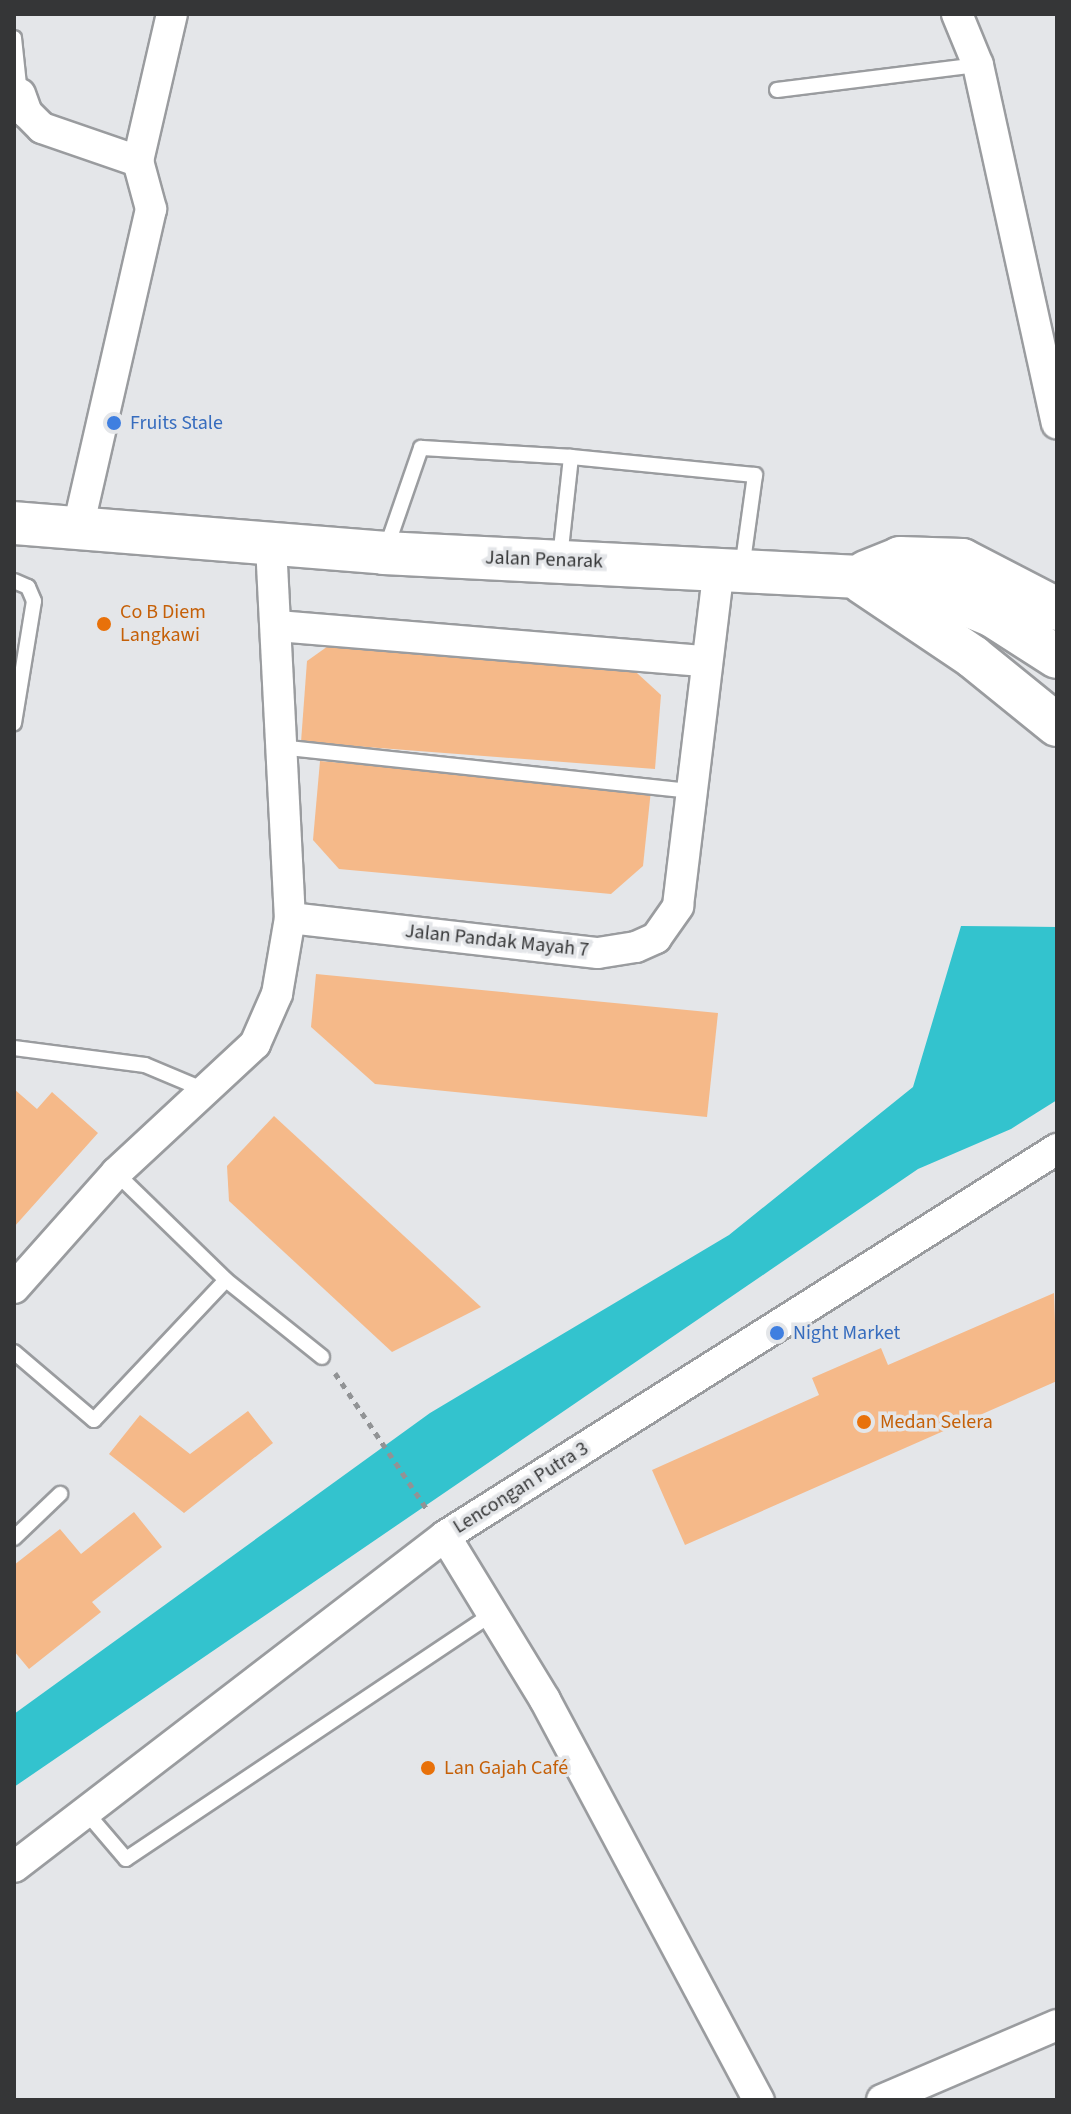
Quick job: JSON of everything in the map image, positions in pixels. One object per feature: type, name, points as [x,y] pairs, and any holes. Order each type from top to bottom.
[{"type":"main road","name":"Jalan Penarak","points":[[14,523],[384,553],[731,568],[854,577],[933,591],[993,616],[1057,657]]},
{"type":"main road","points":[[854,577],[900,558],[962,560],[1057,609]]},
{"type":"main road","points":[[854,577],[973,657],[1057,725]]},
{"type":"street","points":[[78,528],[146,248],[151,209],[138,161],[172,14]]},
{"type":"street","points":[[957,14],[978,65],[1057,423]]},
{"type":"street","points":[[17,100],[42,128],[138,161]]},
{"type":"street","points":[[14,1288],[116,1173],[202,1089],[255,1044],[277,994],[290,918],[278,747],[277,626],[271,545]]},
{"type":"street","name":"Jalan Pandak Mayah 7","points":[[290,918],[598,953],[636,947],[656,938],[678,906],[706,661],[731,568]]},
{"type":"street","points":[[277,626],[706,661]]},
{"type":"street","name":"Lencongan Putra 3","points":[[14,1867],[438,1525],[1057,1149]]},
{"type":"street","points":[[438,1525],[545,1700],[759,2100]]},
{"type":"street","points":[[882,2100],[1057,2025]]},
{"type":"lane","points":[[14,38],[17,100]]},
{"type":"lane","points":[[777,90],[978,65]]},
{"type":"lane","points":[[384,553],[421,448],[571,457],[755,475],[731,568]]},
{"type":"lane","points":[[559,560],[571,457]]},
{"type":"lane","points":[[14,581],[28,587],[34,601],[14,723]]},
{"type":"lane","points":[[278,747],[692,791]]},
{"type":"lane","points":[[14,1048],[145,1065],[202,1089]]},
{"type":"lane","points":[[116,1173],[226,1280],[322,1357]]},
{"type":"lane","points":[[14,1352],[94,1420],[226,1280]]},
{"type":"lane","points":[[14,1538],[60,1494]]},
{"type":"lane","points":[[85,1811],[126,1859],[492,1614]]},
{"type":"path","points":[[350,1391],[438,1525]]},
{"type":"water","points":[[961,926],[1057,927],[1057,1100],[1011,1129],[918,1169],[14,1787],[14,1714],[430,1413],[729,1235],[913,1087]]},
{"type":"building","points":[[338,639],[626,663],[661,695],[655,769],[301,742],[307,661]]},
{"type":"building","points":[[320,761],[651,790],[643,866],[611,894],[339,869],[313,840]]},
{"type":"building","points":[[316,974],[718,1013],[707,1117],[375,1084],[311,1027]]},
{"type":"building","points":[[14,1089],[37,1109],[52,1092],[98,1133],[14,1227]]},
{"type":"building","points":[[274,1116],[481,1307],[392,1352],[229,1201],[227,1166]]},
{"type":"building","points":[[1054,1293],[1057,1381],[685,1545],[652,1470],[819,1395],[812,1378],[881,1348],[888,1365]]},
{"type":"building","points":[[248,1411],[273,1443],[184,1513],[109,1454],[140,1415],[190,1454]]},
{"type":"building","points":[[134,1512],[162,1547],[92,1602],[101,1612],[29,1669],[14,1651],[14,1565],[60,1529],[81,1554]]},
{"type":"place","name":"Fruits Stale","points":[[114,423]]},
{"type":"place","name":"Co B Diem Langkawi","points":[[104,624]]},
{"type":"place","name":"Night Market","points":[[777,1333]]},
{"type":"place","name":"Medan Selera","points":[[864,1422]]},
{"type":"place","name":"Lan Gajah Café","points":[[428,1768]]}]
